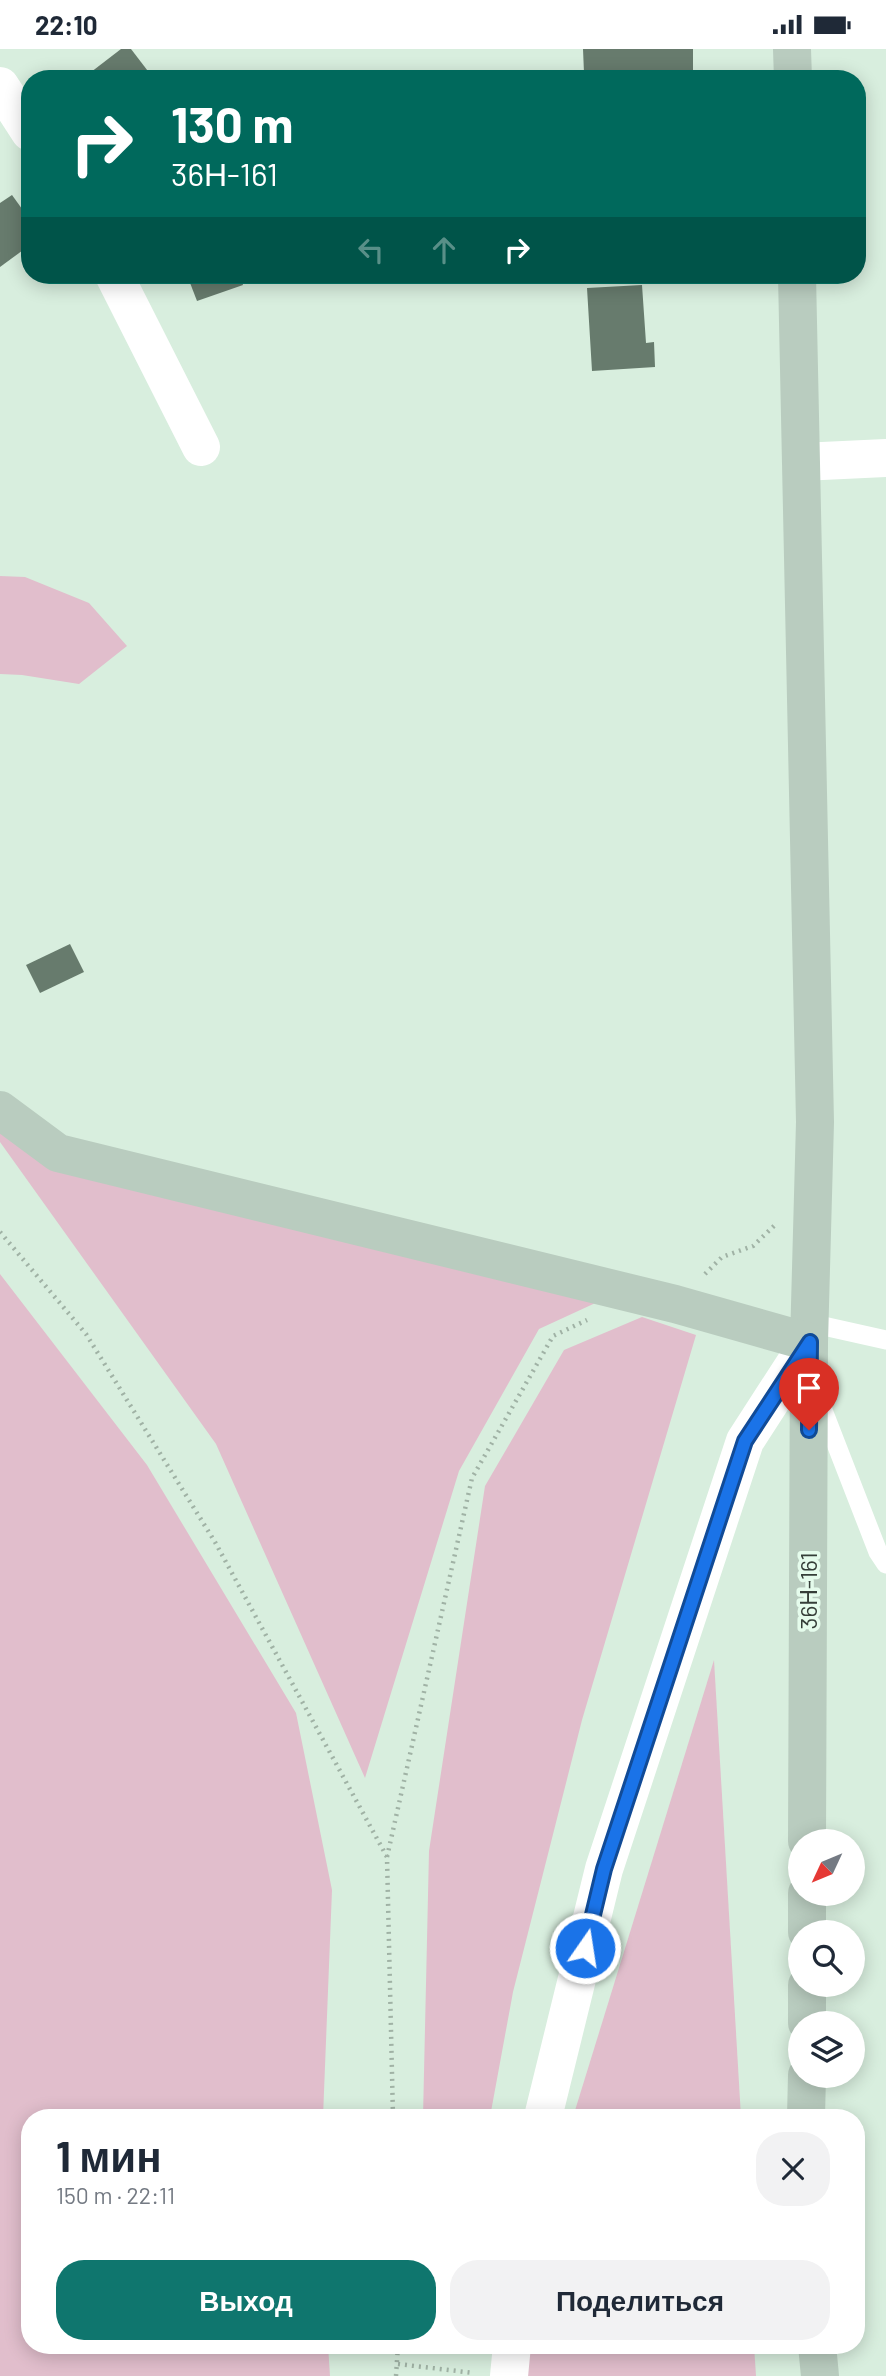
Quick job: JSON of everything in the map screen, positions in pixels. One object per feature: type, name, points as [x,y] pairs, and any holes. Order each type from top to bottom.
[{"type":"street","points":[[792,49],[793,70]]},
{"type":"street","points":[[0,86],[21,118]]},
{"type":"street","points":[[119,284],[201,446]]},
{"type":"street","name":"36Н-161","points":[[797,284],[815,1108],[810,1347],[807,1829]]},
{"type":"street","points":[[801,462],[886,458]]},
{"type":"street","points":[[0,1109],[58,1153],[675,1304],[810,1347],[745,1441],[604,1869],[545,2109]]},
{"type":"street","points":[[806,2109],[807,2088]]},
{"type":"street","points":[[493,2374],[506,2354]]},
{"type":"street","points":[[818,2354],[820,2376]]},
{"type":"lane","points":[[886,1340],[810,1347],[878,1552],[886,1564]]},
{"type":"path","points":[[675,1304],[722,1257],[753,1246],[777,1223],[791,1204],[814,1194]]},
{"type":"path","points":[[0,1232],[86,1334],[215,1542],[387,1857]]},
{"type":"path","points":[[393,2109],[387,1857],[472,1478],[552,1336],[597,1316]]},
{"type":"path","points":[[396,2376],[398,2354]]},
{"type":"path","points":[[398,2364],[493,2374]]},
{"type":"shaded area","points":[[0,576],[25,577],[89,603],[127,646],[79,684],[0,674]]},
{"type":"shaded area","points":[[0,1114],[34,1135],[628,1288],[539,1329],[459,1471],[365,1778],[216,1444],[0,1142]]},
{"type":"shaded area","points":[[0,1274],[147,1465],[296,1713],[332,1890],[323,2109],[21,2109],[21,2354],[329,2354],[330,2376],[0,2376]]},
{"type":"shaded area","points":[[642,1317],[696,1335],[582,1720],[513,1992],[491,2109],[423,2109],[429,1851],[485,1486],[564,1350]]},
{"type":"shaded area","points":[[714,1660],[741,2109],[575,2109]]},
{"type":"shaded area","points":[[529,2354],[755,2354],[756,2376],[526,2376]]},
{"type":"building","points":[[121,49],[131,49],[147,70],[94,70]]},
{"type":"building","points":[[583,49],[693,49],[693,70],[584,70]]},
{"type":"building","points":[[12,195],[21,208],[21,252],[0,267],[0,203]]},
{"type":"building","points":[[190,284],[243,284],[243,285],[197,301]]},
{"type":"building","points":[[642,285],[646,343],[654,342],[655,367],[592,371],[587,288]]},
{"type":"building","points":[[70,944],[84,972],[40,993],[26,965]]},
{"type":"route","points":[[585,1948],[604,1869],[745,1441],[810,1342],[809,1430]]}]
